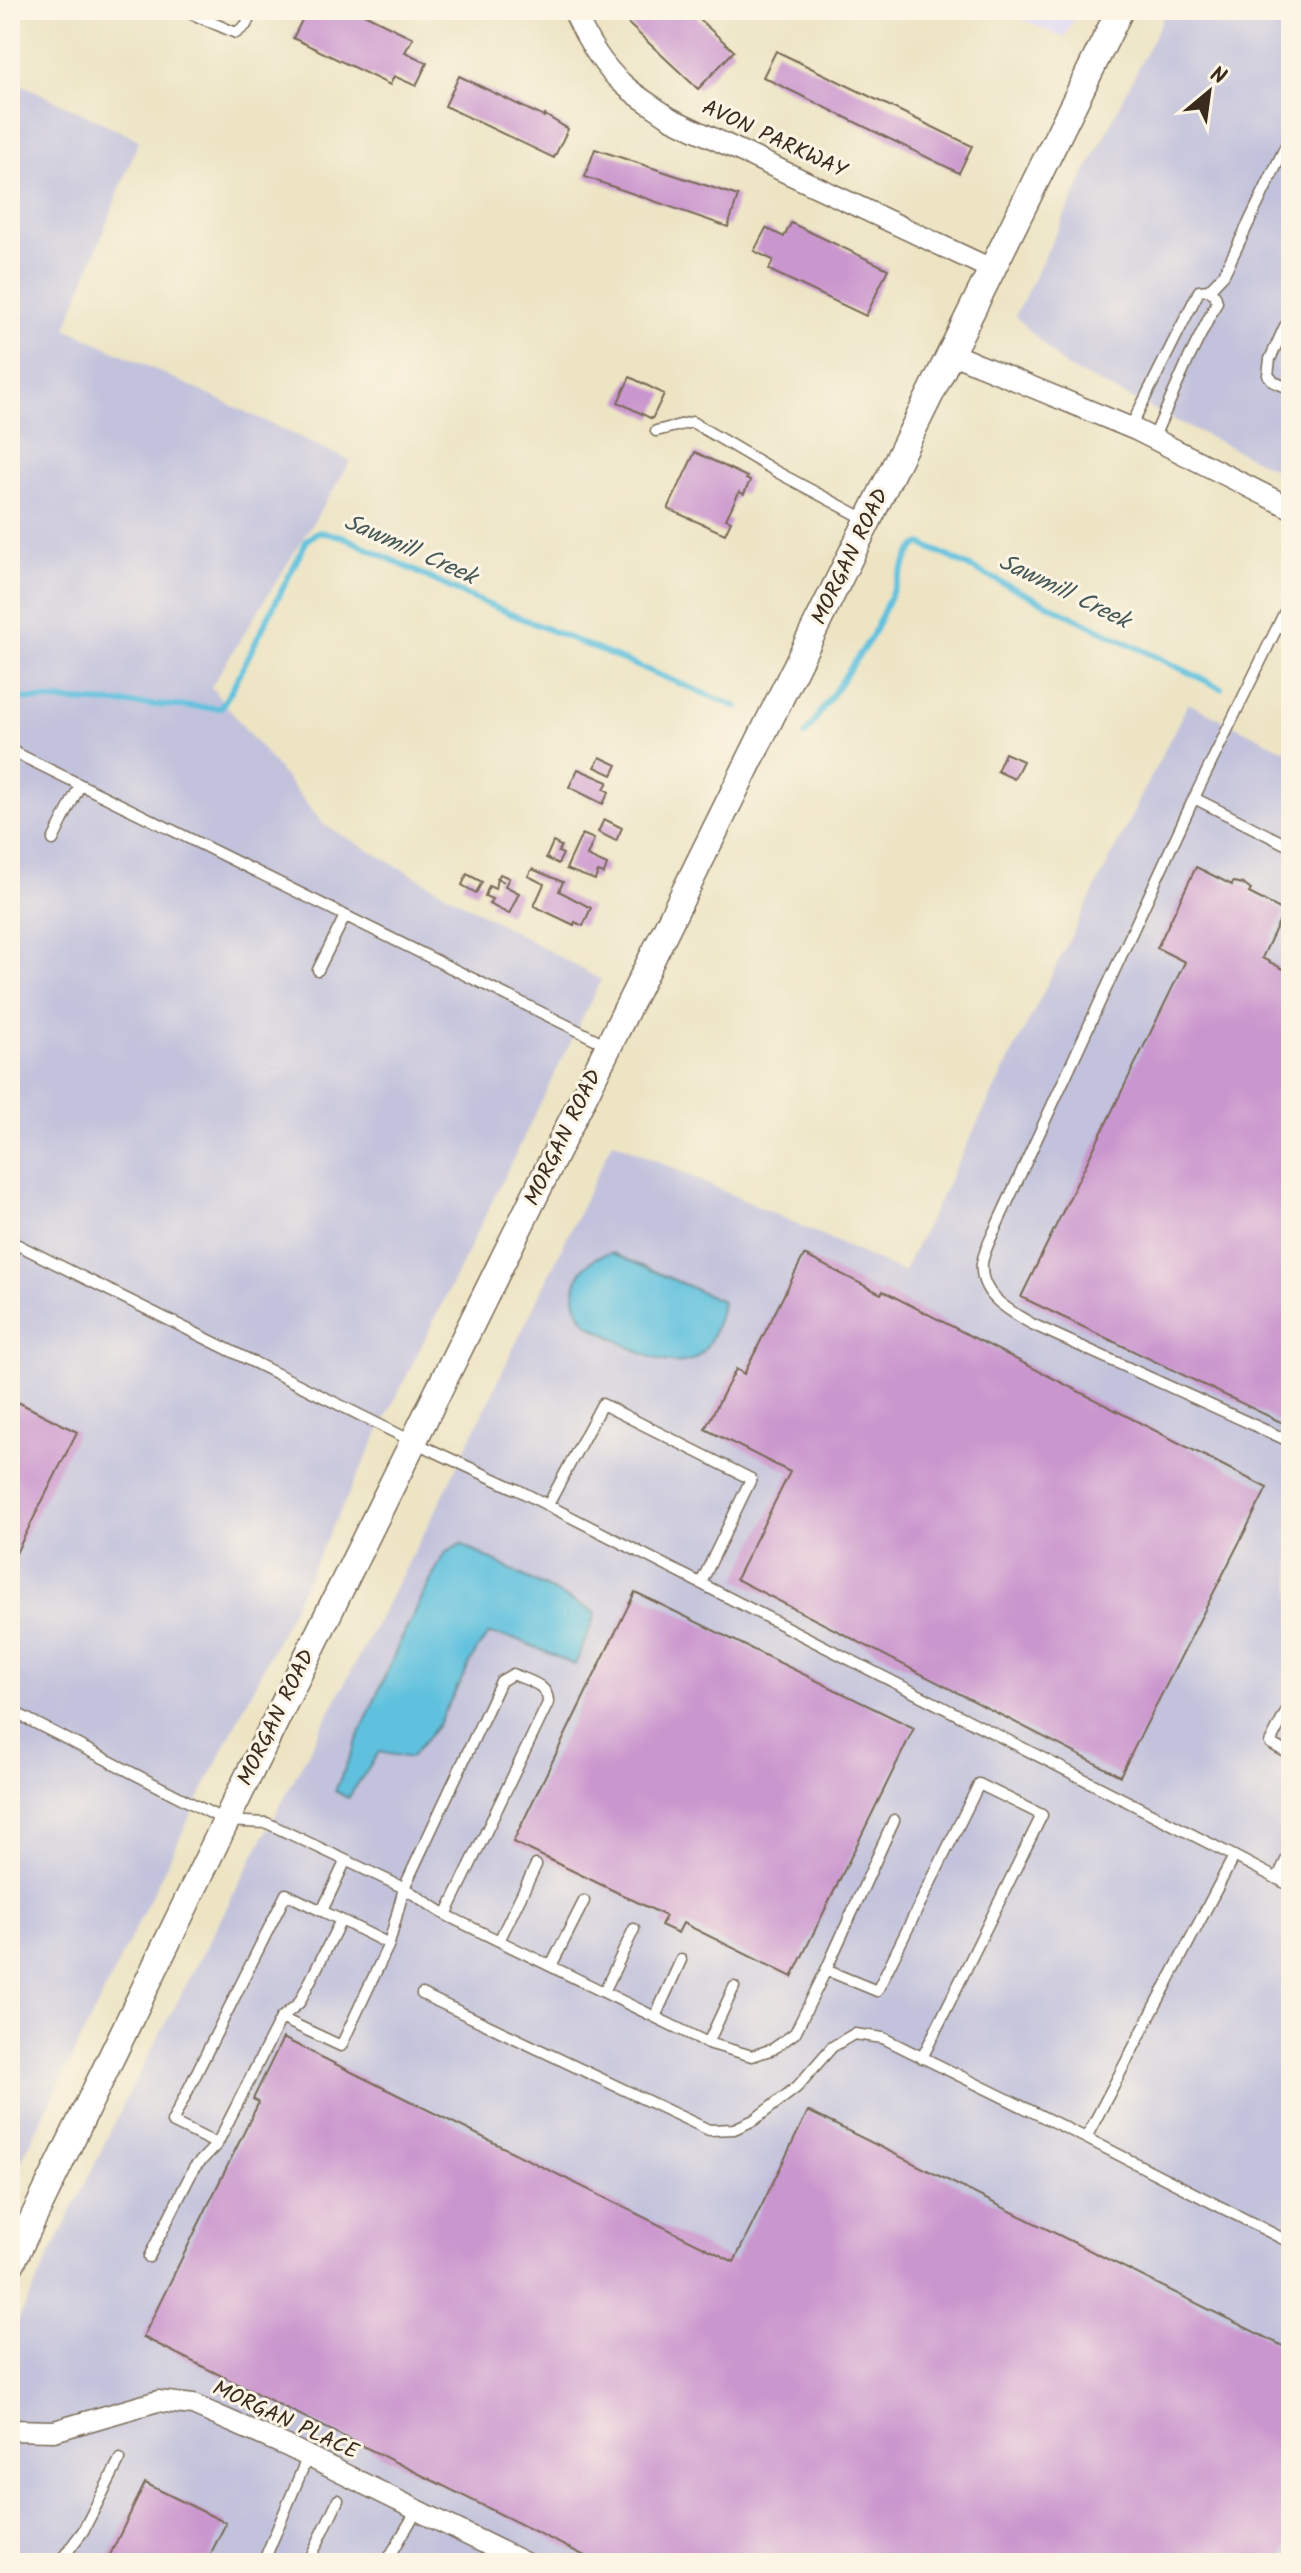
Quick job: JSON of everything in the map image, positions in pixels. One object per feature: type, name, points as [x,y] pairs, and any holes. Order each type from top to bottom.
[{"type":"street","name":"AVON PARKWAY","points":[[573,10],[607,68],[623,85],[670,118],[991,269]]},
{"type":"street","name":"MORGAN ROAD","points":[[10,2266],[226,1821],[1120,10]]},
{"type":"street","points":[[950,353],[1130,428],[1291,508]]},
{"type":"street","name":"MORGAN PLACE","points":[[10,2430],[54,2431],[158,2401],[193,2405],[308,2456],[518,2562]]},
{"type":"lane","points":[[183,10],[236,33],[246,25],[253,10]]},
{"type":"lane","points":[[1130,428],[1199,291],[1209,290],[1224,274],[1291,135]]},
{"type":"lane","points":[[1153,439],[1217,302],[1209,290]]},
{"type":"lane","points":[[1291,329],[1285,326],[1270,359],[1268,375],[1274,382],[1291,389]]},
{"type":"lane","points":[[656,431],[692,422],[869,521]]},
{"type":"lane","points":[[1291,599],[1194,798],[982,1262],[984,1284],[1002,1307],[1032,1324],[1291,1442]]},
{"type":"lane","points":[[10,750],[610,1047]]},
{"type":"lane","points":[[53,840],[80,785]]},
{"type":"lane","points":[[1194,798],[1291,847]]},
{"type":"lane","points":[[318,970],[345,916]]},
{"type":"lane","points":[[10,1241],[414,1442],[548,1505],[1291,1886]]},
{"type":"lane","points":[[548,1505],[602,1404],[711,1458],[751,1479],[701,1583]]},
{"type":"lane","points":[[281,2018],[341,2046],[389,1944],[404,1888],[501,1681],[513,1674],[544,1688],[549,1695],[548,1703],[446,1915]]},
{"type":"lane","points":[[1291,1702],[1270,1743],[1291,1755]]},
{"type":"lane","points":[[10,1710],[226,1821],[267,1823],[404,1888],[446,1915],[708,2043],[752,2056],[773,2049],[795,2033],[894,1820]]},
{"type":"lane","points":[[826,1970],[877,1991],[979,1784],[1042,1815],[922,2058]]},
{"type":"lane","points":[[1277,1879],[1291,1850]]},
{"type":"lane","points":[[1086,2138],[1234,1856]]},
{"type":"lane","points":[[322,1911],[345,1862]]},
{"type":"lane","points":[[499,1941],[536,1865]]},
{"type":"lane","points":[[217,2144],[172,2122],[286,1894],[389,1944]]},
{"type":"lane","points":[[551,1966],[584,1901]]},
{"type":"lane","points":[[149,2257],[194,2168],[217,2144],[281,2018],[299,2003],[341,1920]]},
{"type":"lane","points":[[604,1992],[634,1929]]},
{"type":"lane","points":[[655,2017],[681,1960]]},
{"type":"lane","points":[[708,2043],[734,1987]]},
{"type":"lane","points":[[422,1994],[709,2130],[734,2129],[754,2120],[797,2087],[832,2047],[854,2034],[883,2038],[1291,2243]]},
{"type":"lane","points":[[263,2563],[308,2456]]},
{"type":"lane","points":[[59,2563],[83,2531],[120,2459]]},
{"type":"lane","points":[[308,2563],[338,2500]]},
{"type":"lane","points":[[386,2563],[417,2510]]},
{"type":"shaded area","points":[[1002,10],[1078,10],[1064,38]]},
{"type":"shaded area","points":[[1167,10],[1291,10],[1291,477],[1066,367],[1015,316]]},
{"type":"shaded area","points":[[10,79],[139,140],[66,328],[351,461],[211,687],[324,825],[601,980],[10,2184]]},
{"type":"shaded area","points":[[1188,703],[1291,753],[1291,2563],[10,2563],[10,2338],[129,2093],[437,1508],[613,1141],[903,1272]]},
{"type":"water","points":[[612,1253],[722,1301],[717,1323],[704,1350],[693,1359],[668,1362],[597,1330],[583,1318],[575,1297],[579,1276],[592,1261]]},
{"type":"water","points":[[461,1544],[596,1613],[575,1665],[519,1640],[489,1634],[478,1648],[437,1726],[410,1758],[379,1752],[348,1798],[335,1791],[399,1644],[444,1554]]},
{"type":"building","points":[[307,10],[356,10],[413,38],[405,52],[427,63],[416,86],[394,76],[390,85],[293,38]]},
{"type":"building","points":[[625,10],[689,10],[734,51],[698,89],[620,16]]},
{"type":"building","points":[[776,51],[972,146],[959,173],[763,77]]},
{"type":"building","points":[[459,76],[545,115],[568,129],[554,158],[445,106]]},
{"type":"building","points":[[595,149],[738,196],[728,227],[585,177]]},
{"type":"building","points":[[791,223],[888,269],[866,316],[769,270],[773,260],[754,251],[766,228],[784,237]]},
{"type":"building","points":[[630,377],[664,394],[652,419],[618,402]]},
{"type":"building","points":[[695,452],[750,481],[744,494],[739,492],[726,519],[731,521],[725,534],[668,509]]},
{"type":"building","points":[[1005,753],[1023,761],[1014,779],[997,771]]},
{"type":"building","points":[[600,757],[617,765],[612,775],[595,767]]},
{"type":"building","points":[[578,769],[608,782],[604,789],[609,792],[603,804],[569,787]]},
{"type":"building","points":[[604,819],[622,828],[616,841],[598,832]]},
{"type":"building","points":[[582,834],[594,839],[587,856],[607,865],[604,874],[598,872],[595,880],[566,869]]},
{"type":"building","points":[[553,842],[561,846],[558,852],[563,854],[558,864],[546,858]]},
{"type":"building","points":[[1196,867],[1232,885],[1233,882],[1243,884],[1251,890],[1249,893],[1284,911],[1262,958],[1291,973],[1291,1427],[1021,1297],[1185,962],[1157,948]]},
{"type":"building","points":[[532,869],[563,882],[559,891],[591,908],[583,926],[575,922],[574,925],[534,906],[544,884],[528,876]]},
{"type":"building","points":[[467,874],[482,882],[476,893],[462,885]]},
{"type":"building","points":[[500,874],[509,878],[505,886],[519,893],[509,914],[489,904],[492,899],[485,896],[489,886],[495,889],[497,878],[504,882],[498,878]]},
{"type":"building","points":[[804,1255],[881,1294],[883,1291],[1267,1488],[1120,1776],[736,1579],[790,1472],[705,1429],[736,1369],[744,1374]]},
{"type":"building","points":[[10,1398],[77,1432],[10,1565]]},
{"type":"building","points":[[635,1592],[914,1728],[792,1977],[683,1923],[678,1933],[661,1925],[666,1916],[513,1842]]},
{"type":"building","points":[[283,2038],[734,2262],[808,2111],[1291,2350],[1291,2540],[1280,2563],[599,2563],[143,2337],[259,2102],[253,2099]]},
{"type":"building","points":[[145,2483],[226,2523],[206,2563],[106,2563]]},
{"type":"waterway","name":"Sawmill Creek","points":[[10,698],[220,708],[307,540],[317,532],[342,536],[465,595],[737,707]]},
{"type":"waterway","name":"Sawmill Creek","points":[[805,735],[872,636],[910,553],[922,544],[1221,688]]},
{"type":"waterway","name":"Sawmill Creek","points":[[1287,720],[1291,722]]}]
